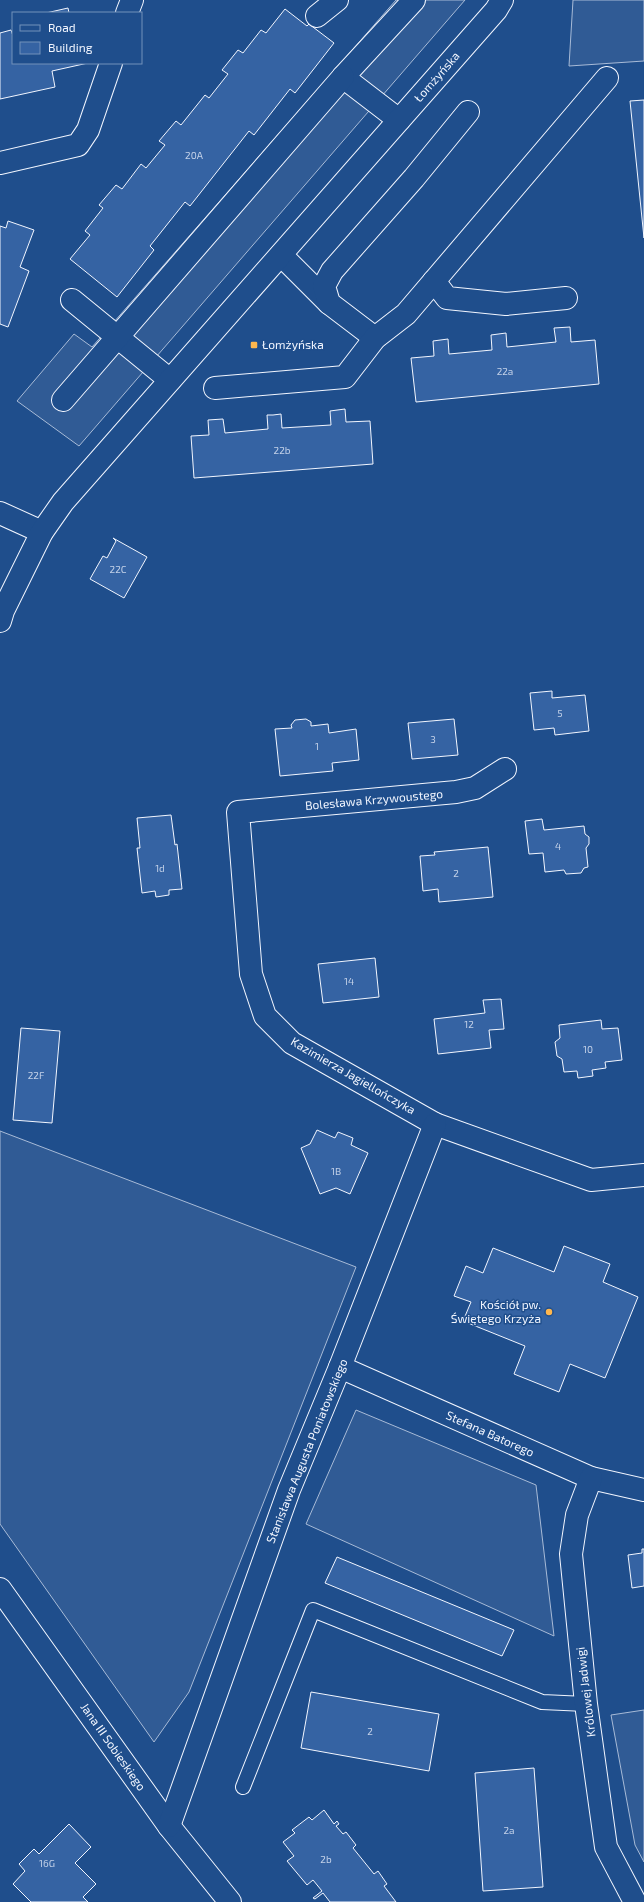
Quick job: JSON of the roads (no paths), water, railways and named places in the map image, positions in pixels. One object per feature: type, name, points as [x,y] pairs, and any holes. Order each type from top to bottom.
[{"type":"street","points":[[127,12],[132,0]]},
{"type":"street","points":[[317,16],[337,0]]},
{"type":"street","name":"Łomżyńska","points":[[0,621],[3,611],[42,532],[63,502],[496,10],[502,0]]},
{"type":"street","points":[[63,400],[407,2]]},
{"type":"street","points":[[0,163],[78,145],[88,130],[111,64]]},
{"type":"street","points":[[343,77],[399,120]]},
{"type":"street","points":[[215,388],[345,377],[375,338],[406,314],[607,78]]},
{"type":"street","points":[[329,303],[324,286],[332,271],[414,178],[468,112]]},
{"type":"street","points":[[280,255],[329,303],[375,338]]},
{"type":"street","points":[[434,281],[447,298],[506,304],[566,298]]},
{"type":"street","points":[[72,300],[118,336],[170,380]]},
{"type":"street","points":[[0,512],[42,532]]},
{"type":"street","name":"Bolesława Krzywoustego","points":[[238,812],[456,792],[474,788],[505,769]]},
{"type":"street","name":"Kazimierza Jagiellończyka","points":[[238,812],[251,974],[265,1016],[292,1043],[435,1124],[591,1180],[644,1175]]},
{"type":"street","name":"Stanisława Augusta Poniatowskiego","points":[[169,1826],[289,1490],[340,1367],[435,1124]]},
{"type":"street","name":"Stefana Batorego","points":[[340,1367],[591,1478],[644,1490]]},
{"type":"street","name":"Królowej Jadwigi","points":[[591,1478],[577,1515],[571,1554],[586,1704],[606,1847],[635,1902]]},
{"type":"street","name":"Jana III Sobieskiego","points":[[0,1589],[169,1826],[230,1902]]},
{"type":"lane","points":[[242,1787],[313,1610],[542,1702],[586,1704]]},
{"type":"place","name":"Łomżyńska","points":[[254,345]]},
{"type":"place","name":"Kościół pw. Świętego Krzyża","points":[[549,1312]]}]
